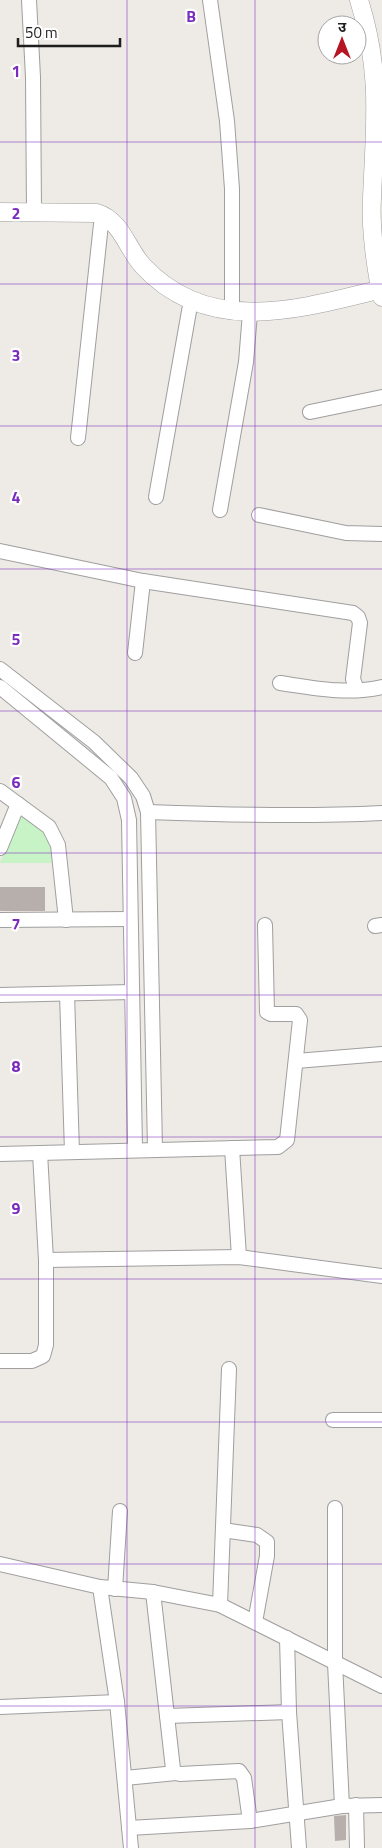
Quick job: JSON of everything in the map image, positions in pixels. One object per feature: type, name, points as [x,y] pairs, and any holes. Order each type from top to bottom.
[{"type":"street","points":[[29,0],[33,77],[34,211]]},
{"type":"street","points":[[210,0],[227,120],[232,189],[232,312]]},
{"type":"street","points":[[0,212],[34,211],[102,215],[115,223],[141,265],[157,280],[209,308],[250,313],[381,292],[373,227],[378,180],[380,82],[373,43],[359,0]]},
{"type":"street","points":[[78,438],[102,215]]},
{"type":"street","points":[[156,497],[191,300]]},
{"type":"street","points":[[220,510],[246,362],[250,313]]},
{"type":"street","points":[[310,412],[382,397]]},
{"type":"street","points":[[259,515],[346,533],[382,534]]},
{"type":"street","points":[[0,550],[143,582],[353,613],[358,617],[360,623],[354,679],[357,690]]},
{"type":"street","points":[[135,653],[143,582]]},
{"type":"street","points":[[0,668],[94,742],[131,778],[143,796],[148,812],[155,1149]]},
{"type":"street","points":[[280,683],[340,691],[363,691],[382,687]]},
{"type":"street","points":[[0,687],[110,778],[124,798],[129,820],[135,1149]]},
{"type":"street","points":[[0,791],[49,827],[54,835],[58,845],[66,920]]},
{"type":"street","points":[[0,848],[18,804]]},
{"type":"street","points":[[148,812],[337,816],[382,813]]},
{"type":"street","points":[[0,920],[130,919]]},
{"type":"street","points":[[0,1154],[135,1149],[278,1147],[284,1144],[287,1140],[296,1061],[298,1017],[296,1014],[271,1014],[266,1008],[265,925]]},
{"type":"street","points":[[0,995],[132,992]]},
{"type":"street","points":[[67,994],[72,1152]]},
{"type":"street","points":[[296,1061],[382,1054]]},
{"type":"street","points":[[232,1148],[238,1257]]},
{"type":"street","points":[[0,1361],[32,1361],[43,1356],[47,1334],[46,1260],[40,1153]]},
{"type":"street","points":[[46,1260],[238,1257],[382,1276]]},
{"type":"street","points":[[220,1604],[229,1369]]},
{"type":"street","points":[[333,1420],[382,1420]]},
{"type":"street","points":[[335,1508],[335,1663],[342,1806]]},
{"type":"street","points":[[115,1589],[120,1511]]},
{"type":"street","points":[[223,1530],[257,1535],[267,1542],[267,1556],[255,1622]]},
{"type":"street","points":[[0,1564],[100,1587],[153,1592],[220,1604],[382,1686]]},
{"type":"street","points":[[100,1587],[117,1702],[131,1848]]},
{"type":"street","points":[[153,1592],[167,1716],[176,1773]]},
{"type":"street","points":[[287,1638],[289,1712],[298,1812],[299,1848]]},
{"type":"street","points":[[0,1707],[117,1702]]},
{"type":"street","points":[[167,1716],[289,1712]]},
{"type":"street","points":[[124,1778],[176,1773],[239,1771],[244,1778],[250,1821]]},
{"type":"street","points":[[356,1804],[357,1848]]},
{"type":"street","points":[[129,1828],[250,1821],[356,1804],[382,1805]]},
{"type":"green space","points":[[19,812],[50,835],[54,863],[0,863]]},
{"type":"building","points":[[0,887],[45,887],[45,911],[0,911]]},
{"type":"building","points":[[346,1815],[346,1840],[335,1841],[334,1816]]}]
